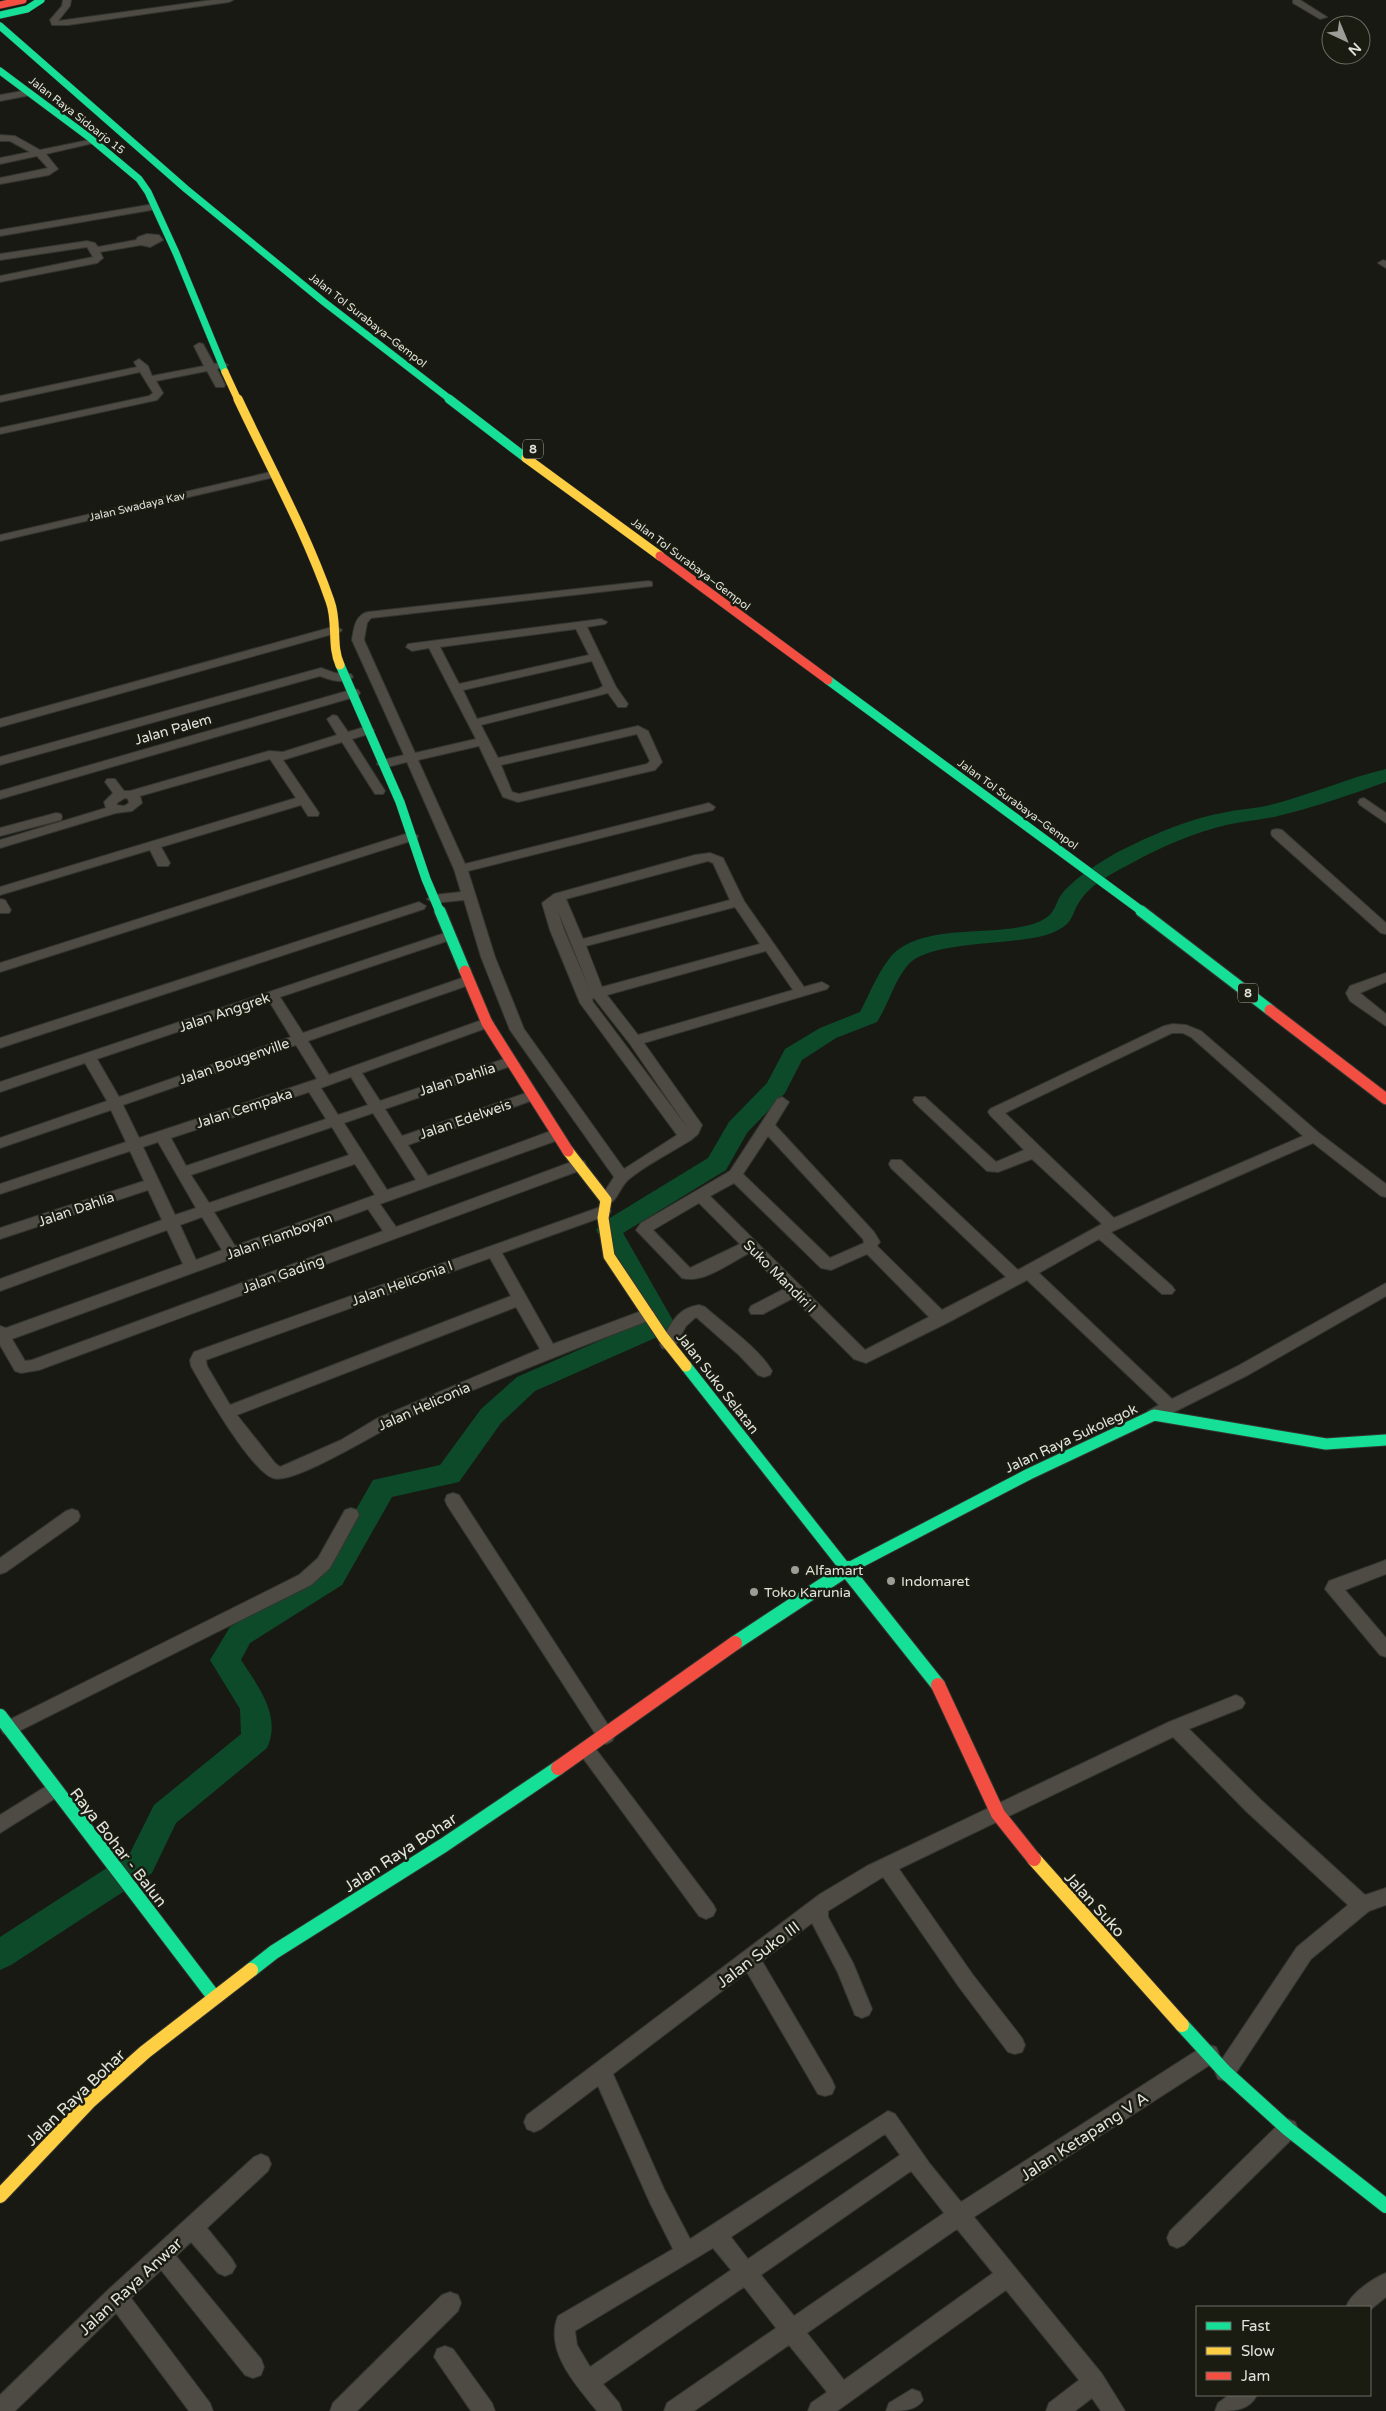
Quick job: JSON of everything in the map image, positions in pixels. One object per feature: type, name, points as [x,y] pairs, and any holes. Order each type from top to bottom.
[{"type":"main road","points":[[0,5],[21,4],[41,0]]},
{"type":"main road","points":[[21,4],[0,13],[173,162]]},
{"type":"main road","name":"Jalan Tol Surabaya–Gempol","points":[[0,26],[186,189],[324,302],[505,442],[1078,864],[1160,911]]},
{"type":"main road","name":"Jalan Raya Sidoarjo 15","points":[[0,71],[92,140],[139,179],[148,192],[154,207]]},
{"type":"main road","points":[[154,207],[163,238],[275,474],[331,603],[336,630],[336,655],[348,677],[368,730],[397,761],[412,836],[448,936],[487,1024],[556,1135],[579,1165],[605,1205]]},
{"type":"main road","name":"Jalan Tol Surabaya–Gempol","points":[[383,332],[696,572],[1089,858],[1115,884],[1386,1099]]},
{"type":"main road","name":"Jalan Suko Selatan","points":[[605,1205],[609,1256],[650,1319],[845,1570]]},
{"type":"main road","name":"Jalan Raya Sukolegok","points":[[845,1570],[1029,1474],[1154,1415],[1326,1444],[1386,1440]]},
{"type":"main road","name":"Jalan Raya Bohar","points":[[0,2196],[90,2101],[145,2052],[274,1952],[444,1845],[606,1736],[755,1629],[845,1570]]},
{"type":"main road","name":"Jalan Suko","points":[[845,1570],[938,1685],[998,1814],[1044,1872],[1225,2072],[1288,2129],[1386,2206]]},
{"type":"main road","name":"Raya Bohar - Balun","points":[[4,1722],[53,1790],[214,1997]]},
{"type":"street","points":[[67,0],[66,6],[54,20],[55,23],[68,23],[229,0]]},
{"type":"street","points":[[1295,12],[1292,3],[1297,0],[1321,15]]},
{"type":"street","points":[[0,98],[28,93]]},
{"type":"street","points":[[0,138],[12,138],[46,158],[52,171],[0,181]]},
{"type":"street","points":[[0,159],[92,140]]},
{"type":"street","points":[[0,233],[154,207]]},
{"type":"street","points":[[95,250],[141,242],[141,240],[147,237],[163,238]]},
{"type":"street","points":[[0,257],[77,244],[90,245],[95,250],[98,258],[94,261],[0,279]]},
{"type":"street","points":[[199,346],[220,385]]},
{"type":"street","points":[[0,399],[142,365],[158,393],[153,398],[1,428]]},
{"type":"street","points":[[152,382],[224,367]]},
{"type":"street","name":"Jalan Swadaya Kav","points":[[0,538],[275,474]]},
{"type":"street","points":[[622,1177],[517,1030],[463,895],[460,865],[397,761],[358,640],[361,622],[368,615],[648,584]]},
{"type":"street","points":[[412,647],[436,648],[519,633],[602,622]]},
{"type":"street","points":[[581,626],[594,657],[610,687],[622,704]]},
{"type":"street","points":[[0,723],[336,630]]},
{"type":"street","points":[[436,648],[494,762],[507,794],[518,798],[651,767],[656,762],[642,731],[637,730],[494,762]]},
{"type":"street","points":[[321,672],[323,662],[336,655]]},
{"type":"street","points":[[456,688],[594,657]]},
{"type":"street","points":[[0,762],[321,672],[333,678],[348,677]]},
{"type":"street","points":[[474,723],[602,692],[610,687]]},
{"type":"street","name":"Jalan Palem","points":[[0,795],[354,694]]},
{"type":"street","points":[[334,719],[379,791]]},
{"type":"street","points":[[0,832],[122,801],[368,730]]},
{"type":"street","points":[[397,761],[483,741]]},
{"type":"street","points":[[278,757],[303,800],[313,813]]},
{"type":"street","points":[[111,782],[122,801]]},
{"type":"street","points":[[0,891],[303,800]]},
{"type":"street","points":[[0,844],[122,801]]},
{"type":"street","points":[[1364,802],[1386,819]]},
{"type":"street","points":[[460,865],[706,803]]},
{"type":"street","points":[[1277,833],[1386,930]]},
{"type":"street","points":[[0,968],[412,836]]},
{"type":"street","points":[[154,845],[163,863]]},
{"type":"street","points":[[686,1136],[583,996],[549,903],[559,897],[700,858],[710,857],[718,861],[738,902],[801,992]]},
{"type":"street","points":[[435,900],[423,910],[419,906],[419,900],[423,896],[435,900],[463,895]]},
{"type":"street","points":[[559,897],[598,993],[635,1041],[695,1126],[686,1136],[622,1177],[605,1205]]},
{"type":"street","points":[[578,944],[738,902]]},
{"type":"street","points":[[0,1043],[419,906]]},
{"type":"street","name":"Jalan Anggrek","points":[[0,1087],[448,936]]},
{"type":"street","points":[[583,996],[769,946]]},
{"type":"street","points":[[1386,977],[1355,989],[1353,993],[1355,998],[1386,1021]]},
{"type":"street","name":"Jalan Bougenville","points":[[0,1143],[468,980]]},
{"type":"street","points":[[635,1041],[822,986]]},
{"type":"street","points":[[272,996],[299,1038],[335,1120],[359,1157],[393,1234]]},
{"type":"street","name":"Jalan Cempaka","points":[[0,1189],[319,1083],[487,1024]]},
{"type":"street","points":[[1167,1290],[995,1112],[1169,1029],[1178,1027],[1189,1029],[1314,1137],[1386,1192]]},
{"type":"street","points":[[88,1058],[115,1103],[192,1267]]},
{"type":"street","name":"Jalan Dahlia","points":[[182,1173],[509,1062]]},
{"type":"street","points":[[354,1071],[425,1183]]},
{"type":"street","name":"Jalan Edelweis","points":[[400,1142],[531,1096]]},
{"type":"street","points":[[920,1100],[992,1167],[998,1167],[1034,1152]]},
{"type":"street","points":[[750,1246],[697,1273],[687,1274],[644,1230],[683,1204],[702,1196],[736,1175],[782,1102]]},
{"type":"street","points":[[736,1175],[826,1264],[831,1264],[869,1247],[872,1242],[869,1236],[767,1126]]},
{"type":"street","points":[[162,1135],[182,1173],[232,1253]]},
{"type":"street","name":"Jalan Flamboyan","points":[[1,1334],[232,1253],[556,1135]]},
{"type":"street","points":[[869,1247],[941,1319],[1106,1228],[1314,1137]]},
{"type":"street","points":[[0,1285],[171,1222],[359,1157]]},
{"type":"street","points":[[896,1164],[1171,1407]]},
{"type":"street","name":"Jalan Gading","points":[[1,1334],[21,1367],[33,1366],[579,1165]]},
{"type":"street","name":"Jalan Dahlia","points":[[0,1234],[153,1183]]},
{"type":"street","name":"Suko Mandiri I","points":[[702,1196],[860,1355],[869,1357],[941,1319]]},
{"type":"street","name":"Jalan Heliconia I","points":[[200,1356],[493,1250],[605,1205]]},
{"type":"street","points":[[493,1250],[549,1352]]},
{"type":"street","points":[[1154,1415],[1242,1371],[1386,1289]]},
{"type":"street","points":[[757,1310],[795,1290]]},
{"type":"street","points":[[226,1413],[520,1299]]},
{"type":"street","points":[[665,1340],[690,1312],[699,1311],[764,1371]]},
{"type":"street","name":"Jalan Heliconia","points":[[200,1356],[198,1366],[226,1413],[269,1468],[276,1473],[282,1473],[347,1444],[382,1423],[549,1352],[650,1319]]},
{"type":"street","points":[[453,1500],[606,1736]]},
{"type":"street","points":[[0,1568],[72,1516]]},
{"type":"street","points":[[4,1722],[304,1580],[324,1564],[351,1516]]},
{"type":"street","points":[[1386,1567],[1334,1586],[1334,1589],[1386,1650]]},
{"type":"street","name":"Jalan Suko III","points":[[534,2122],[751,1960],[827,1900],[886,1866],[998,1814],[1175,1727],[1236,1703]]},
{"type":"street","points":[[1175,1727],[1254,1806],[1362,1905]]},
{"type":"street","points":[[586,1749],[706,1910]]},
{"type":"street","points":[[0,1825],[53,1790]]},
{"type":"street","points":[[886,1866],[966,1981],[1015,2045]]},
{"type":"street","points":[[1225,2072],[1304,1953],[1362,1905],[1386,1896]]},
{"type":"street","points":[[818,1909],[819,1918],[846,1969],[862,2009]]},
{"type":"street","points":[[751,1960],[825,2087]]},
{"type":"street","name":"Jalan Ketapang V A","points":[[675,2411],[959,2215],[1209,2054]]},
{"type":"street","points":[[601,2071],[657,2196],[686,2253]]},
{"type":"street","points":[[610,2411],[572,2359],[563,2339],[566,2324],[716,2235],[888,2121],[1007,2276],[1094,2382],[1114,2411]]},
{"type":"street","points":[[1178,2238],[1288,2129]]},
{"type":"street","points":[[588,2381],[914,2157]]},
{"type":"street","name":"Jalan Raya Anwar","points":[[0,2410],[192,2226],[261,2164]]},
{"type":"street","points":[[192,2226],[225,2266]]},
{"type":"street","points":[[716,2235],[842,2394]]},
{"type":"street","points":[[162,2255],[253,2367]]},
{"type":"street","points":[[819,2411],[1007,2276]]},
{"type":"street","points":[[1358,2306],[1386,2284]]},
{"type":"street","points":[[117,2297],[202,2411]]},
{"type":"street","points":[[341,2411],[450,2303]]},
{"type":"street","points":[[445,2357],[484,2411]]},
{"type":"street","points":[[1057,2411],[1094,2382]]},
{"type":"waterway","points":[[0,1955],[141,1863],[165,1814],[256,1739],[255,1707],[225,1660],[240,1635],[332,1577],[383,1488],[449,1474],[491,1416],[526,1384],[662,1324],[609,1230],[717,1164],[738,1128],[777,1087],[793,1055],[828,1033],[869,1017],[897,963],[909,951],[932,943],[1015,935],[1043,928],[1061,919],[1073,894],[1092,878],[1124,858],[1167,838],[1222,819],[1273,811],[1326,796],[1386,775]]},
{"type":"traffic: fast","points":[[27,9],[41,0]]},
{"type":"traffic: fast","points":[[0,15],[27,9]]},
{"type":"traffic: fast","points":[[0,26],[186,189],[324,302],[526,458]]},
{"type":"traffic: fast","points":[[0,71],[90,138],[139,179],[148,192],[176,253],[225,372]]},
{"type":"traffic: fast","points":[[340,665],[400,802],[426,879],[465,971]]},
{"type":"traffic: fast","points":[[828,680],[1110,887],[1270,1010]]},
{"type":"traffic: fast","points":[[686,1366],[938,1685]]},
{"type":"traffic: fast","points":[[735,1643],[845,1570],[1029,1474],[1154,1415],[1326,1444],[1386,1440]]},
{"type":"traffic: fast","points":[[0,1716],[214,1997]]},
{"type":"traffic: fast","points":[[251,1970],[274,1952],[444,1845],[558,1768]]},
{"type":"traffic: fast","points":[[1182,2025],[1225,2072],[1288,2129],[1386,2206]]},
{"type":"traffic: slow","points":[[225,372],[307,545],[331,603],[336,630],[335,655],[340,665]]},
{"type":"traffic: slow","points":[[526,458],[660,556]]},
{"type":"traffic: slow","points":[[568,1151],[606,1200],[603,1218],[609,1256],[663,1337],[686,1366]]},
{"type":"traffic: slow","points":[[1034,1859],[1182,2025]]},
{"type":"traffic: slow","points":[[0,2196],[90,2101],[145,2052],[251,1970]]},
{"type":"traffic: jam","points":[[0,5],[23,0]]},
{"type":"traffic: jam","points":[[660,556],[828,680]]},
{"type":"traffic: jam","points":[[465,971],[487,1023],[556,1135],[568,1151]]},
{"type":"traffic: jam","points":[[1270,1010],[1386,1099]]},
{"type":"traffic: jam","points":[[558,1768],[735,1643]]},
{"type":"traffic: jam","points":[[938,1685],[998,1814],[1034,1859]]},
{"type":"place","name":"Alfamart","points":[[795,1570]]},
{"type":"place","name":"Indomaret","points":[[891,1581]]},
{"type":"place","name":"Toko Karunia","points":[[754,1592]]}]
